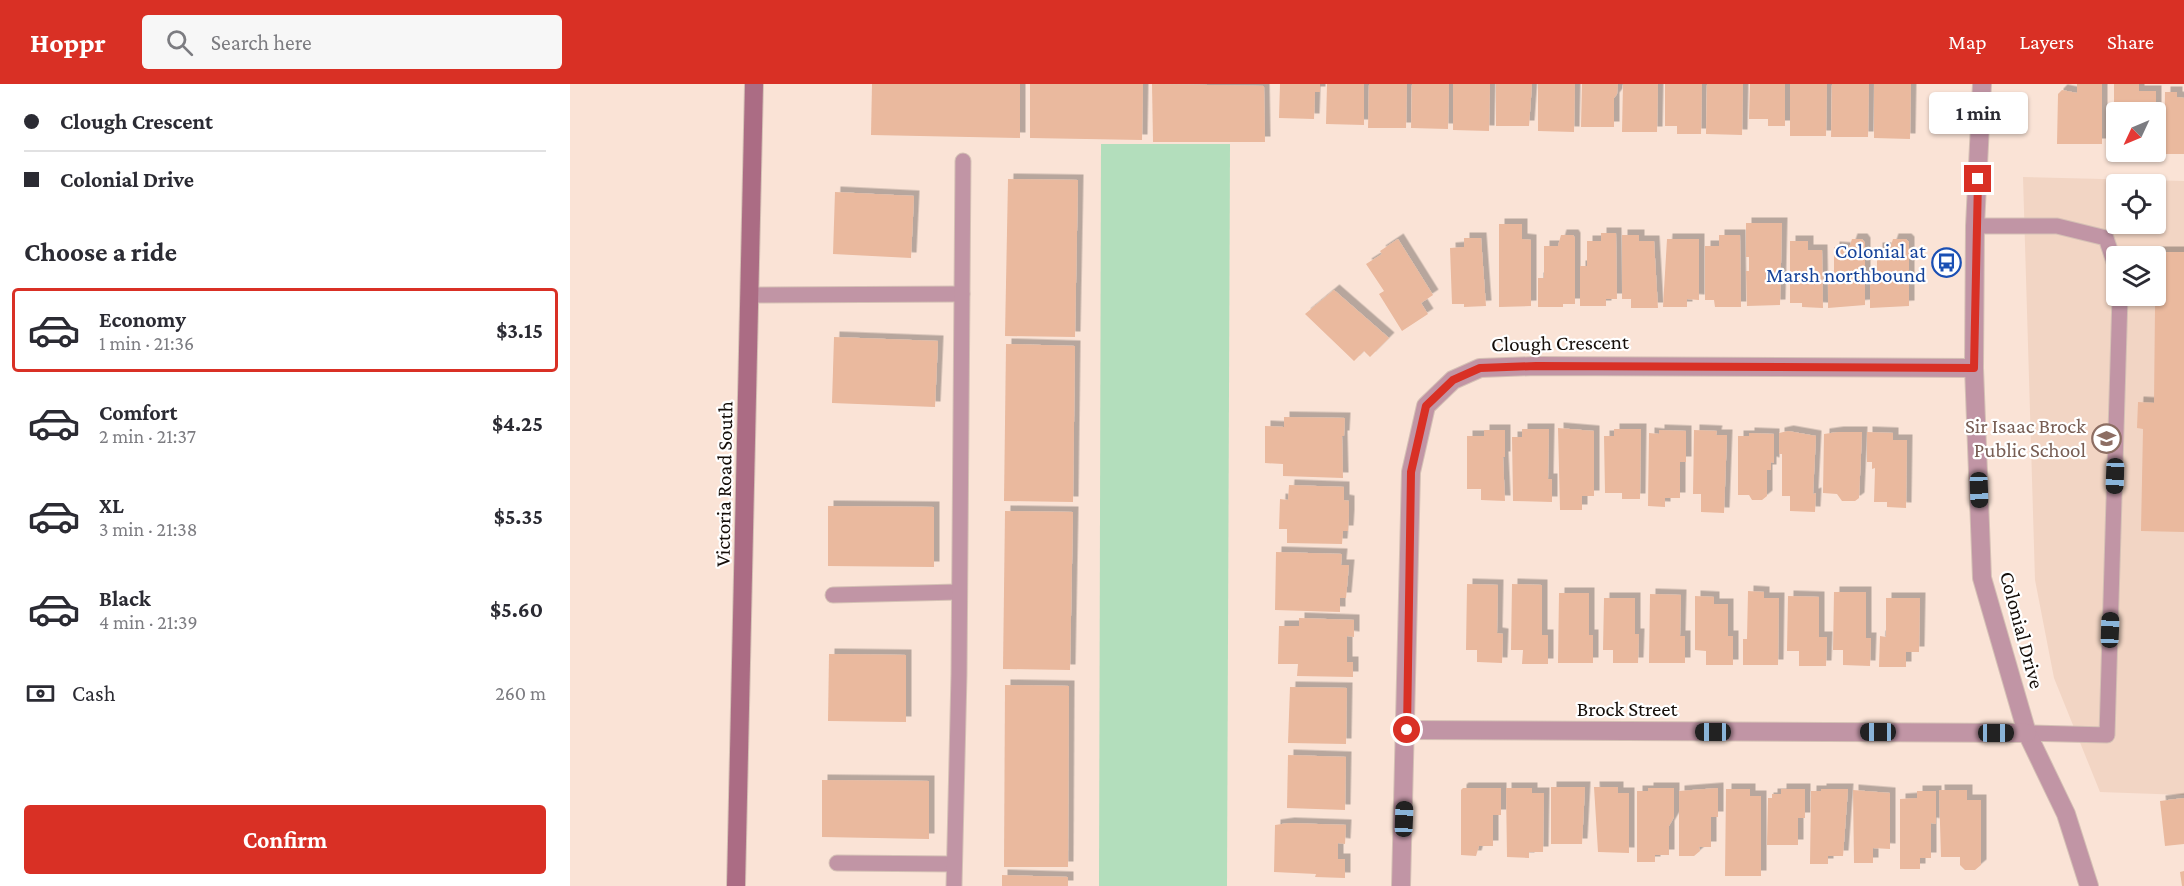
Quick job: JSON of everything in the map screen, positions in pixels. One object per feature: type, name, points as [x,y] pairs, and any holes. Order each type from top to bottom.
[{"type":"main road","name":"Victoria Road South","points":[[736,886],[754,84]]},
{"type":"street","name":"Colonial Drive","points":[[1982,84],[1975,226],[1974,368],[1982,578],[2028,733],[2066,814],[2089,886]]},
{"type":"street","name":"Clough Crescent","points":[[1401,886],[1407,730],[1411,472],[1426,406],[1453,380],[1480,368],[1536,366],[1974,368]]},
{"type":"street","name":"Brock Street","points":[[1407,730],[2028,733]]},
{"type":"lane","points":[[954,886],[959,675],[963,161]]},
{"type":"lane","points":[[1975,226],[2057,226],[2106,238],[2109,246]]},
{"type":"lane","points":[[751,295],[962,294]]},
{"type":"lane","points":[[2028,733],[2107,735],[2120,306]]},
{"type":"lane","points":[[833,595],[958,592]]},
{"type":"lane","points":[[837,863],[954,864]]},
{"type":"shaded area","name":"Sir Isaac Brock Public School","points":[[2023,177],[2106,179],[2106,234],[2166,234],[2166,181],[2184,181],[2184,795],[2100,792],[2054,678],[2035,580]]},
{"type":"green space","points":[[1101,144],[1230,144],[1227,886],[1099,886]]},
{"type":"building","points":[[872,84],[1020,84],[1020,138],[871,135]]},
{"type":"building","points":[[1030,84],[1143,84],[1142,140],[1030,138]]},
{"type":"building","points":[[1152,84],[1264,86],[1265,142],[1153,142]]},
{"type":"building","points":[[1280,84],[1320,84],[1320,92],[1315,92],[1314,119],[1279,118]]},
{"type":"building","points":[[1327,84],[1364,84],[1364,125],[1326,124]]},
{"type":"building","points":[[1369,84],[1407,84],[1406,128],[1368,128]]},
{"type":"building","points":[[1412,84],[1449,84],[1448,129],[1411,128]]},
{"type":"building","points":[[1453,84],[1490,84],[1489,131],[1453,130]]},
{"type":"building","points":[[1496,84],[1532,84],[1529,126],[1496,126]]},
{"type":"building","points":[[1538,84],[1575,84],[1574,132],[1538,131]]},
{"type":"building","points":[[1582,84],[1618,84],[1614,98],[1614,127],[1581,127]]},
{"type":"building","points":[[1623,84],[1658,84],[1657,132],[1622,132]]},
{"type":"building","points":[[1665,84],[1702,84],[1701,134],[1677,134],[1677,126],[1665,126]]},
{"type":"building","points":[[1707,84],[1743,84],[1742,135],[1706,134]]},
{"type":"building","points":[[1750,84],[1785,84],[1785,126],[1768,126],[1768,119],[1749,119]]},
{"type":"building","points":[[1790,84],[1827,84],[1826,136],[1790,136]]},
{"type":"building","points":[[1832,84],[1869,84],[1868,137],[1831,137]]},
{"type":"building","points":[[1874,84],[1911,84],[1910,139],[1874,138]]},
{"type":"building","points":[[2077,84],[2102,84],[2102,144],[2057,144],[2058,94],[2062,90],[2077,93]]},
{"type":"building","points":[[2114,84],[2139,84],[2139,91],[2156,91],[2156,102],[2114,102]]},
{"type":"building","points":[[2165,92],[2177,92],[2177,97],[2184,98],[2184,154],[2166,154]]},
{"type":"building","points":[[1008,179],[1078,180],[1075,337],[1005,336]]},
{"type":"building","points":[[835,192],[914,196],[911,258],[833,254]]},
{"type":"building","points":[[1746,223],[1782,223],[1780,305],[1747,306],[1746,271],[1749,271],[1749,257],[1746,257]]},
{"type":"building","points":[[1499,224],[1522,224],[1522,239],[1531,240],[1531,306],[1499,307]]},
{"type":"building","points":[[1601,233],[1616,233],[1617,299],[1606,299],[1606,306],[1580,306],[1580,266],[1587,266],[1587,241],[1601,241]]},
{"type":"building","points":[[1561,235],[1573,235],[1575,238],[1575,304],[1563,304],[1563,307],[1538,307],[1538,278],[1544,278],[1544,246],[1558,246]]},
{"type":"building","points":[[1622,235],[1639,235],[1639,241],[1654,241],[1658,308],[1631,308],[1631,299],[1622,299]]},
{"type":"building","points":[[1719,235],[1740,235],[1741,307],[1715,307],[1714,300],[1705,300],[1705,246],[1719,246]]},
{"type":"building","points":[[1464,238],[1481,238],[1486,306],[1464,307],[1464,304],[1452,304],[1450,248],[1464,247]]},
{"type":"building","points":[[1398,239],[1433,295],[1421,303],[1428,314],[1402,331],[1379,294],[1384,291],[1366,264],[1382,254],[1380,251]]},
{"type":"building","points":[[1667,239],[1699,239],[1699,300],[1687,299],[1687,307],[1663,307]]},
{"type":"building","points":[[1852,239],[1862,239],[1865,243],[1865,305],[1828,308],[1828,278],[1834,278],[1834,247],[1849,248]]},
{"type":"building","points":[[1893,239],[1906,239],[1909,242],[1909,306],[1870,308],[1870,279],[1875,279],[1877,273],[1877,248],[1890,248]]},
{"type":"building","points":[[1790,241],[1808,241],[1808,250],[1822,250],[1823,308],[1802,307],[1802,303],[1790,303]]},
{"type":"building","points":[[2166,252],[2184,252],[2184,532],[2141,531],[2143,429],[2137,428],[2138,402],[2154,403],[2155,306],[2166,306]]},
{"type":"building","points":[[1334,290],[1389,338],[1370,357],[1364,351],[1354,361],[1305,314]]},
{"type":"building","points":[[834,337],[938,341],[935,407],[832,403]]},
{"type":"building","points":[[1006,344],[1075,346],[1073,502],[1004,501]]},
{"type":"building","points":[[1284,417],[1345,418],[1344,436],[1342,436],[1343,478],[1283,476],[1283,464],[1265,463],[1265,426],[1284,427]]},
{"type":"building","points":[[1558,428],[1594,431],[1594,496],[1582,496],[1582,510],[1560,510]]},
{"type":"building","points":[[1522,429],[1549,429],[1548,479],[1552,479],[1552,502],[1513,501],[1512,437],[1522,437]]},
{"type":"building","points":[[1614,429],[1641,429],[1640,499],[1622,499],[1622,493],[1605,493],[1604,436],[1614,436]]},
{"type":"building","points":[[1484,430],[1505,430],[1505,457],[1503,457],[1505,501],[1481,500],[1481,489],[1467,489],[1467,436],[1484,436]]},
{"type":"building","points":[[1659,430],[1686,431],[1686,462],[1680,462],[1680,498],[1665,498],[1665,507],[1648,506],[1649,433],[1659,434]]},
{"type":"building","points":[[1694,430],[1717,431],[1716,435],[1727,435],[1724,513],[1701,512],[1701,494],[1693,494]]},
{"type":"building","points":[[1788,431],[1816,436],[1813,494],[1816,493],[1815,512],[1790,511],[1790,496],[1782,496],[1782,454],[1779,454],[1779,433]]},
{"type":"building","points":[[1862,432],[1859,498],[1855,501],[1842,501],[1837,494],[1823,493],[1824,434]]},
{"type":"building","points":[[1867,432],[1893,433],[1893,440],[1907,440],[1906,508],[1887,507],[1887,502],[1874,502],[1875,468],[1872,469],[1872,462],[1867,462]]},
{"type":"building","points":[[1749,433],[1774,434],[1774,463],[1771,462],[1771,470],[1767,470],[1767,496],[1762,500],[1752,500],[1749,495],[1738,495],[1738,436],[1749,436]]},
{"type":"building","points":[[1289,485],[1344,487],[1344,500],[1349,501],[1349,515],[1348,531],[1343,531],[1342,544],[1287,543],[1287,529],[1279,529],[1280,499],[1288,500]]},
{"type":"building","points":[[828,506],[934,507],[934,567],[828,566]]},
{"type":"building","points":[[1005,511],[1073,512],[1070,670],[1003,669]]},
{"type":"building","points":[[1276,552],[1342,554],[1341,565],[1349,565],[1346,598],[1340,598],[1340,612],[1275,610]]},
{"type":"building","points":[[1467,584],[1498,585],[1497,633],[1503,634],[1502,663],[1477,662],[1477,650],[1466,650]]},
{"type":"building","points":[[1512,584],[1542,585],[1542,635],[1548,635],[1548,664],[1522,664],[1523,650],[1511,650]]},
{"type":"building","points":[[1748,591],[1764,592],[1764,598],[1779,598],[1778,665],[1743,665],[1743,639],[1747,639]]},
{"type":"building","points":[[1834,592],[1866,592],[1866,638],[1871,638],[1870,666],[1843,665],[1843,650],[1833,650]]},
{"type":"building","points":[[1559,593],[1589,593],[1589,635],[1593,635],[1593,663],[1558,663]]},
{"type":"building","points":[[1650,594],[1681,595],[1680,636],[1685,636],[1685,663],[1649,663]]},
{"type":"building","points":[[1695,596],[1714,597],[1714,604],[1728,604],[1728,636],[1733,636],[1733,665],[1706,665],[1706,651],[1695,650]]},
{"type":"building","points":[[1788,596],[1819,597],[1819,637],[1827,637],[1826,666],[1799,666],[1799,651],[1787,651]]},
{"type":"building","points":[[1604,598],[1635,598],[1635,634],[1639,634],[1638,663],[1613,663],[1613,650],[1603,650]]},
{"type":"building","points":[[1886,598],[1920,598],[1919,652],[1906,652],[1906,667],[1879,667],[1880,636],[1886,637]]},
{"type":"building","points":[[1299,618],[1354,620],[1354,637],[1347,636],[1347,662],[1353,662],[1353,677],[1297,676],[1298,664],[1278,664],[1279,626],[1299,626]]},
{"type":"building","points":[[829,654],[906,655],[906,722],[828,721]]},
{"type":"building","points":[[1005,685],[1069,686],[1068,867],[1004,867]]},
{"type":"building","points":[[1290,687],[1347,688],[1346,744],[1288,743]]},
{"type":"building","points":[[1288,755],[1346,757],[1345,810],[1287,808]]},
{"type":"building","points":[[822,780],[929,781],[929,839],[822,837]]},
{"type":"building","points":[[1551,787],[1585,787],[1582,844],[1551,844]]},
{"type":"building","points":[[1594,787],[1618,787],[1618,793],[1629,793],[1629,853],[1598,852]]},
{"type":"building","points":[[1463,788],[1501,788],[1501,815],[1493,815],[1493,846],[1479,846],[1476,856],[1461,855],[1461,790]]},
{"type":"building","points":[[1506,788],[1532,788],[1532,793],[1544,793],[1543,852],[1529,852],[1529,858],[1507,857]]},
{"type":"building","points":[[1648,788],[1674,788],[1674,817],[1669,826],[1669,855],[1655,855],[1655,862],[1637,862],[1637,791],[1648,791]]},
{"type":"building","points":[[1718,788],[1718,817],[1711,817],[1711,847],[1699,847],[1700,851],[1694,856],[1679,856],[1679,791]]},
{"type":"building","points":[[1726,789],[1750,789],[1750,796],[1761,796],[1761,876],[1725,876]]},
{"type":"building","points":[[1781,789],[1805,789],[1805,818],[1798,818],[1798,845],[1767,845],[1768,798],[1772,798],[1772,794],[1781,794]]},
{"type":"building","points":[[1821,789],[1848,789],[1843,856],[1828,856],[1828,864],[1810,864],[1811,791],[1821,791]]},
{"type":"building","points":[[1853,790],[1890,793],[1890,849],[1873,848],[1873,863],[1854,863]]},
{"type":"building","points":[[1939,790],[1967,790],[1967,800],[1981,800],[1981,865],[1975,870],[1965,870],[1960,865],[1960,857],[1941,857]]},
{"type":"building","points":[[1917,791],[1936,791],[1936,824],[1931,823],[1931,858],[1920,858],[1920,869],[1900,869],[1900,799],[1917,798]]},
{"type":"building","points":[[2184,798],[2184,844],[2165,846],[2160,801]]},
{"type":"building","points":[[1289,823],[1346,825],[1345,844],[1338,843],[1338,859],[1345,859],[1345,878],[1274,872],[1275,825]]},
{"type":"building","points":[[2184,871],[2184,886],[2182,886],[2180,872]]},
{"type":"building","points":[[1002,875],[1068,877],[1068,886],[1002,886]]},
{"type":"place","name":"Colonial at Marsh northbound","points":[[1947,263]]},
{"type":"place","name":"Sir Isaac Brock Public School","points":[[2107,438]]},
{"type":"route","points":[[1407,730],[1411,472],[1426,406],[1453,380],[1480,368],[1645,364],[1974,368],[1975,226],[1978,179]]}]
